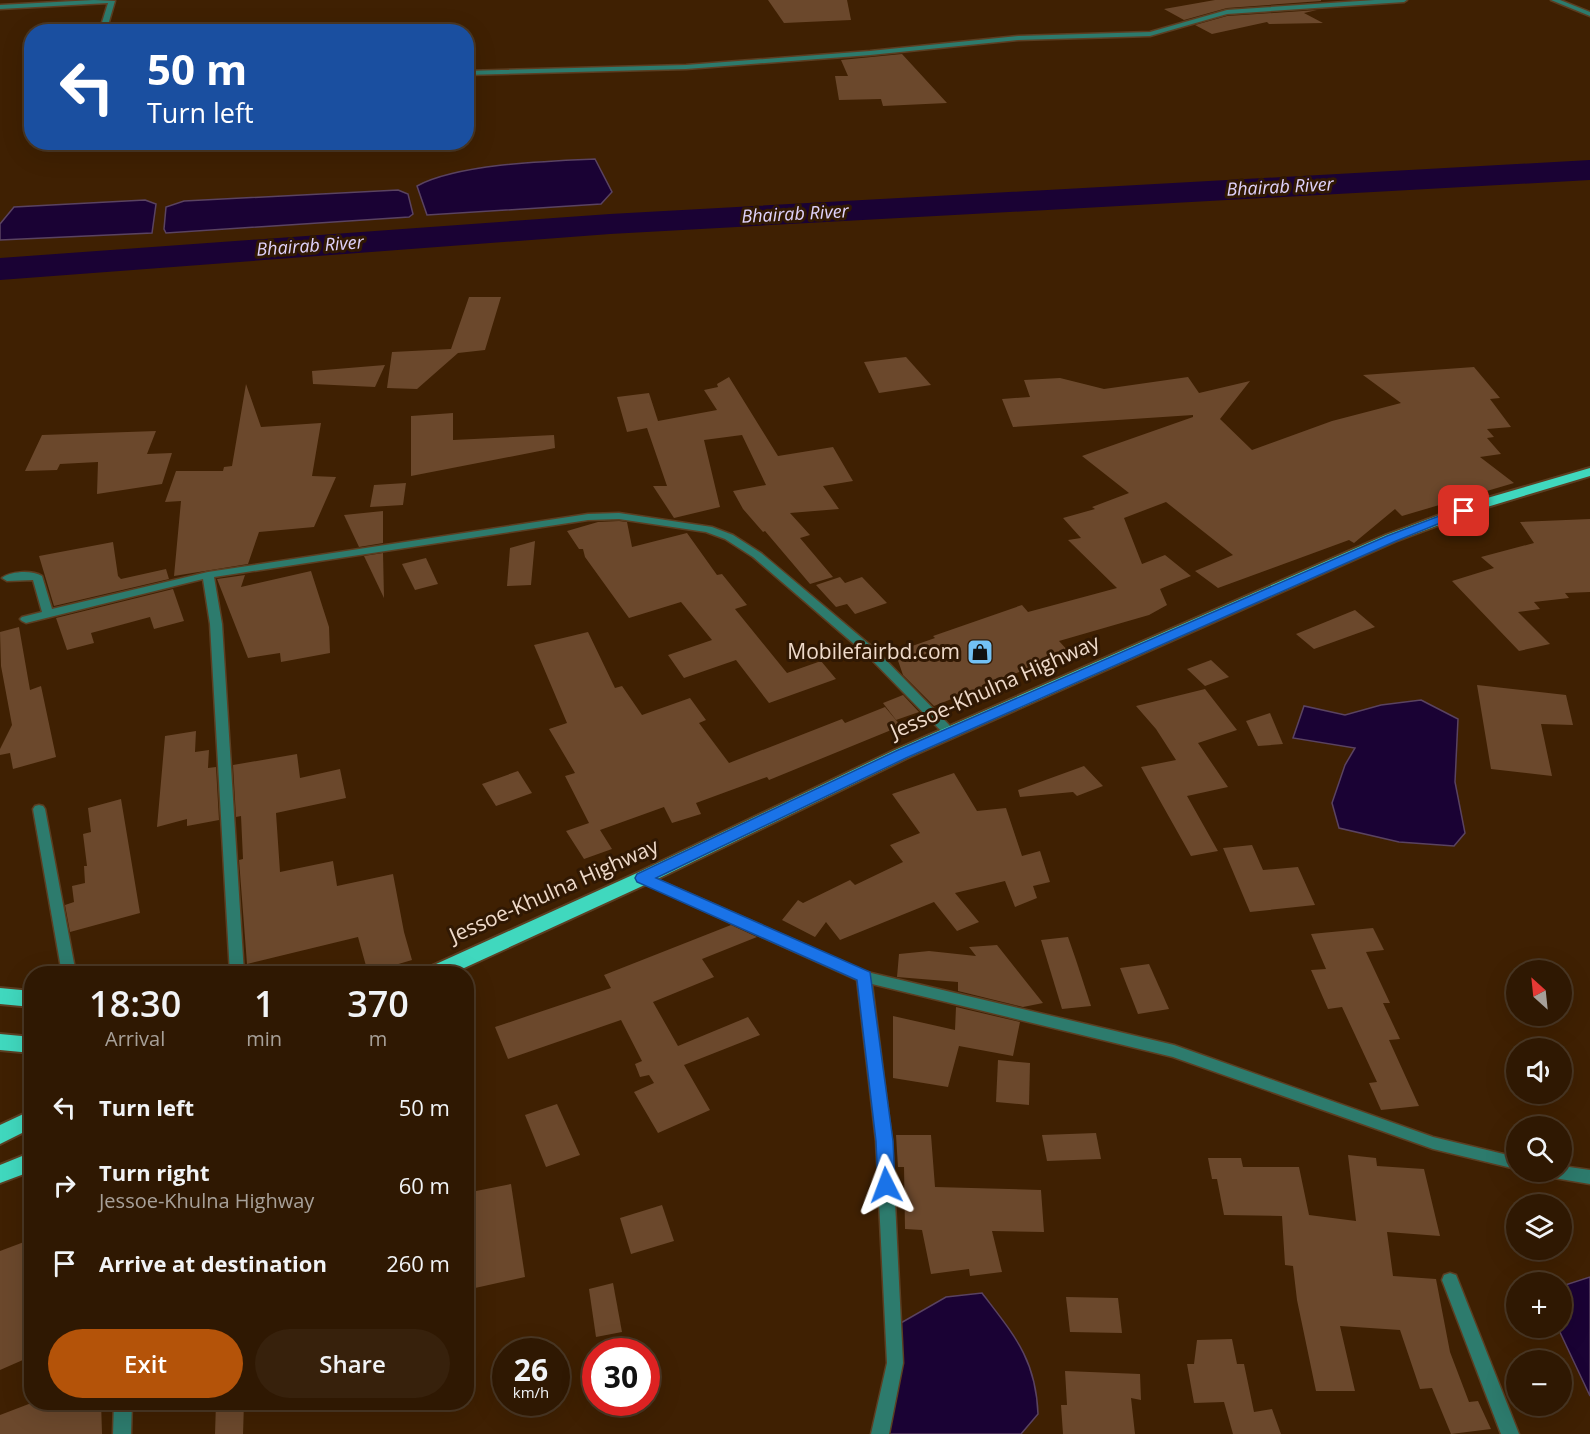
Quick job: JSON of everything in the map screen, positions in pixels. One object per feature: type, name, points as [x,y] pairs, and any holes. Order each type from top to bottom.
[{"type":"highway","name":"Jessoe-Khulna Highway","points":[[450,966],[643,878],[950,733],[1391,538],[1482,504],[1590,472]]},
{"type":"highway","points":[[0,996],[24,998]]},
{"type":"highway","points":[[0,1042],[24,1044]]},
{"type":"highway","points":[[0,1135],[24,1122]]},
{"type":"highway","points":[[0,1174],[24,1164]]},
{"type":"street","points":[[474,73],[686,67],[870,53],[1018,38],[1150,34],[1227,12],[1404,0]]},
{"type":"street","points":[[1554,0],[1590,14]]},
{"type":"street","points":[[0,7],[112,2],[105,24]]},
{"type":"street","points":[[26,619],[208,575],[588,517],[619,516],[708,529],[729,537],[758,555],[872,653],[950,733]]},
{"type":"street","points":[[7,578],[33,574],[38,578],[48,613]]},
{"type":"street","points":[[208,575],[216,624],[237,966]]},
{"type":"street","points":[[39,809],[68,966]]},
{"type":"street","points":[[643,878],[864,977],[1174,1051],[1433,1143],[1506,1161]]},
{"type":"street","points":[[864,977],[884,1141],[895,1363],[880,1434]]},
{"type":"street","points":[[1572,1175],[1590,1177]]},
{"type":"street","points":[[1450,1280],[1510,1434]]},
{"type":"street","points":[[122,1434],[123,1410]]},
{"type":"shaded area","points":[[595,159],[612,192],[601,204],[427,215],[417,186],[434,179],[479,168]]},
{"type":"shaded area","points":[[398,190],[408,194],[413,214],[409,217],[166,233],[164,229],[166,207],[184,201]]},
{"type":"shaded area","points":[[145,200],[156,204],[152,233],[0,240],[0,224],[14,207]]},
{"type":"shaded area","points":[[1421,700],[1458,719],[1455,782],[1465,833],[1454,846],[1399,842],[1339,828],[1332,803],[1345,765],[1355,748],[1293,738],[1304,706],[1345,715],[1381,705]]},
{"type":"shaded area","points":[[1590,1277],[1590,1396],[1572,1358],[1572,1350],[1568,1350],[1563,1338],[1572,1338],[1572,1283]]},
{"type":"shaded area","points":[[982,1293],[1013,1335],[1028,1363],[1033,1378],[1038,1414],[1021,1434],[889,1434],[899,1324],[946,1297]]},
{"type":"building","points":[[768,0],[847,0],[851,20],[784,23]]},
{"type":"building","points":[[1215,0],[1321,1],[1227,8],[1184,20],[1164,9]]},
{"type":"building","points":[[1317,10],[1304,13],[1323,23],[1269,24],[1267,22],[1212,34],[1195,25],[1227,16]]},
{"type":"building","points":[[902,54],[947,103],[883,106],[881,99],[839,100],[835,76],[848,76],[841,60]]},
{"type":"building","points":[[469,297],[501,297],[485,350],[458,353],[417,389],[387,388],[392,352],[451,349]]},
{"type":"building","points":[[906,357],[931,385],[879,393],[864,362]]},
{"type":"building","points":[[385,365],[375,387],[313,384],[312,371]]},
{"type":"building","points":[[1474,367],[1500,398],[1490,399],[1511,427],[1487,429],[1494,437],[1487,438],[1501,454],[1480,457],[1514,483],[1402,516],[1395,509],[1354,543],[1349,540],[1218,588],[1195,571],[1233,555],[1166,502],[1124,518],[1142,564],[1165,555],[1191,576],[1160,589],[1167,605],[1149,615],[1059,641],[1069,652],[934,706],[903,675],[895,652],[935,638],[933,636],[1022,605],[1028,612],[1117,588],[1068,540],[1081,538],[1063,518],[1095,509],[1092,507],[1129,493],[1082,456],[1193,417],[1193,415],[1013,427],[1002,399],[1030,397],[1024,380],[1060,378],[1104,389],[1188,377],[1199,393],[1250,381],[1220,419],[1252,450],[1332,421],[1401,403],[1363,375]]},
{"type":"building","points":[[729,377],[778,456],[833,447],[853,481],[823,486],[839,509],[790,513],[810,535],[800,538],[833,577],[810,584],[743,509],[733,491],[766,485],[742,435],[704,440],[720,507],[674,518],[653,486],[667,486],[647,428],[627,432],[617,397],[649,393],[658,421],[717,410],[704,390],[718,387],[717,384]]},
{"type":"building","points":[[246,384],[261,427],[321,423],[312,476],[336,477],[314,527],[259,532],[248,564],[174,576],[181,501],[165,502],[176,471],[223,471],[224,467],[232,466]]},
{"type":"building","points":[[453,413],[453,440],[554,435],[555,448],[411,476],[411,416]]},
{"type":"building","points":[[156,431],[147,454],[172,453],[162,484],[97,494],[98,462],[60,464],[57,470],[25,471],[42,435]]},
{"type":"building","points":[[406,483],[403,505],[370,507],[374,485]]},
{"type":"building","points":[[383,511],[383,543],[359,547],[344,515]]},
{"type":"building","points":[[1590,519],[1590,592],[1565,593],[1569,598],[1534,602],[1540,609],[1518,612],[1550,644],[1519,651],[1452,581],[1494,568],[1481,557],[1534,543],[1520,522]]},
{"type":"building","points":[[598,522],[627,522],[632,547],[687,533],[717,575],[722,574],[747,605],[735,609],[787,673],[821,661],[836,679],[769,703],[736,660],[684,678],[668,655],[712,640],[681,602],[629,618],[585,557],[583,549],[579,549],[567,531]]},
{"type":"building","points":[[535,541],[531,585],[507,586],[510,548]]},
{"type":"building","points":[[113,542],[118,576],[121,579],[166,569],[169,579],[54,606],[39,556]]},
{"type":"building","points":[[383,553],[384,598],[364,556]]},
{"type":"building","points":[[426,558],[438,584],[415,590],[402,564]]},
{"type":"building","points":[[311,571],[329,627],[330,653],[281,662],[280,653],[248,658],[217,579],[245,575],[241,587]]},
{"type":"building","points":[[840,577],[845,583],[862,577],[887,603],[855,614],[847,604],[836,607],[816,585]]},
{"type":"building","points":[[173,589],[184,621],[154,629],[150,617],[91,633],[94,643],[67,650],[56,618]]},
{"type":"building","points":[[1355,610],[1375,627],[1314,649],[1296,634]]},
{"type":"building","points":[[19,627],[30,690],[41,686],[56,757],[13,769],[10,753],[0,755],[0,749],[12,725],[1,666],[0,632]]},
{"type":"building","points":[[588,632],[615,688],[622,686],[642,715],[690,698],[706,720],[699,723],[729,763],[842,719],[845,723],[885,707],[901,726],[769,780],[767,777],[696,803],[701,814],[672,823],[664,807],[600,830],[612,849],[584,859],[566,831],[589,823],[565,776],[575,773],[549,729],[567,723],[534,645]]},
{"type":"building","points":[[1211,660],[1229,677],[1205,686],[1187,669]]},
{"type":"building","points":[[1477,685],[1566,695],[1573,725],[1541,724],[1552,776],[1491,769]]},
{"type":"building","points":[[1205,689],[1237,730],[1198,743],[1228,787],[1187,796],[1218,851],[1191,856],[1141,767],[1176,760],[1156,729],[1136,706]]},
{"type":"building","points":[[903,695],[919,712],[896,720],[883,703]]},
{"type":"building","points":[[1270,713],[1283,744],[1258,746],[1246,721]]},
{"type":"building","points":[[196,731],[195,752],[209,750],[208,768],[216,767],[219,820],[187,826],[187,819],[157,827],[165,736]]},
{"type":"building","points":[[297,754],[300,778],[340,769],[346,798],[276,813],[280,872],[333,861],[337,886],[393,874],[412,960],[392,966],[366,966],[358,937],[247,964],[239,860],[243,859],[241,816],[236,817],[233,765]]},
{"type":"building","points":[[1084,766],[1103,786],[1077,796],[1073,792],[1020,797],[1018,790]]},
{"type":"building","points":[[518,771],[532,793],[496,806],[482,784]]},
{"type":"building","points":[[954,773],[977,811],[1006,808],[1022,856],[1040,851],[1050,882],[1033,886],[1037,898],[1015,907],[1005,881],[955,893],[979,922],[957,931],[934,902],[840,940],[826,922],[815,937],[782,920],[798,900],[803,903],[850,880],[855,885],[903,862],[890,845],[920,833],[892,794]]},
{"type":"building","points":[[121,799],[140,913],[70,932],[65,905],[74,902],[72,886],[85,883],[84,866],[87,866],[83,834],[91,832],[88,808]]},
{"type":"building","points":[[1252,845],[1263,870],[1298,867],[1315,905],[1250,912],[1223,848]]},
{"type":"building","points":[[731,925],[757,937],[702,959],[714,977],[653,1002],[678,1046],[748,1017],[760,1035],[684,1065],[710,1110],[658,1133],[634,1092],[654,1083],[649,1075],[640,1077],[635,1064],[642,1061],[621,1020],[508,1059],[495,1027],[611,988],[604,975]]},
{"type":"building","points":[[1373,928],[1384,950],[1366,952],[1390,1003],[1383,1003],[1400,1039],[1389,1040],[1419,1106],[1381,1110],[1369,1083],[1377,1082],[1342,1007],[1328,1009],[1311,970],[1326,969],[1311,934]]},
{"type":"building","points":[[1068,937],[1091,1006],[1062,1009],[1041,940]]},
{"type":"building","points":[[997,945],[1043,1003],[1023,1007],[958,991],[958,982],[897,977],[899,954],[929,951],[976,956],[969,947]]},
{"type":"building","points":[[1149,964],[1169,1009],[1138,1014],[1120,968]]},
{"type":"building","points":[[956,1007],[1020,1022],[1013,1056],[959,1046],[948,1087],[893,1078],[893,1016],[955,1030]]},
{"type":"building","points":[[998,1060],[1030,1063],[1029,1105],[996,1102]]},
{"type":"building","points":[[557,1104],[580,1155],[546,1167],[525,1115]]},
{"type":"building","points":[[1096,1133],[1101,1159],[1047,1161],[1042,1135]]},
{"type":"building","points":[[896,1135],[931,1135],[935,1187],[1041,1190],[1044,1232],[992,1231],[1002,1272],[970,1276],[969,1269],[931,1274],[922,1230],[905,1229],[904,1167],[898,1167]]},
{"type":"building","points":[[1348,1155],[1376,1158],[1377,1166],[1424,1169],[1440,1236],[1387,1232],[1393,1276],[1436,1279],[1450,1352],[1469,1402],[1478,1401],[1491,1429],[1451,1434],[1432,1388],[1420,1389],[1400,1330],[1340,1326],[1355,1391],[1316,1391],[1297,1300],[1293,1266],[1285,1265],[1282,1216],[1224,1215],[1217,1179],[1212,1179],[1208,1158],[1241,1158],[1243,1167],[1299,1167],[1309,1215],[1356,1221]]},
{"type":"building","points":[[511,1184],[525,1277],[474,1288],[474,1191]]},
{"type":"building","points":[[662,1205],[674,1241],[631,1254],[620,1218]]},
{"type":"building","points":[[24,1242],[24,1360],[0,1370],[0,1251]]},
{"type":"building","points":[[613,1283],[622,1332],[596,1337],[589,1289]]},
{"type":"building","points":[[1066,1297],[1118,1298],[1122,1333],[1070,1332]]},
{"type":"building","points":[[1232,1339],[1237,1364],[1244,1364],[1254,1412],[1272,1409],[1281,1434],[1233,1434],[1224,1402],[1194,1403],[1187,1364],[1194,1364],[1197,1340]]},
{"type":"building","points":[[1065,1371],[1140,1374],[1141,1400],[1131,1398],[1135,1434],[1063,1434],[1061,1405],[1067,1405]]},
{"type":"building","points":[[24,1406],[24,1410],[101,1410],[102,1434],[0,1434],[0,1415]]},
{"type":"building","points":[[216,1410],[244,1410],[243,1434],[215,1434]]},
{"type":"waterway","name":"Bhairab River","points":[[0,269],[610,224],[1590,170]]},
{"type":"place","name":"Mobilefairbd.com","points":[[980,652]]},
{"type":"route","points":[[886,1185],[884,1141],[864,977],[643,878],[901,754],[1391,538],[1464,511]]}]
